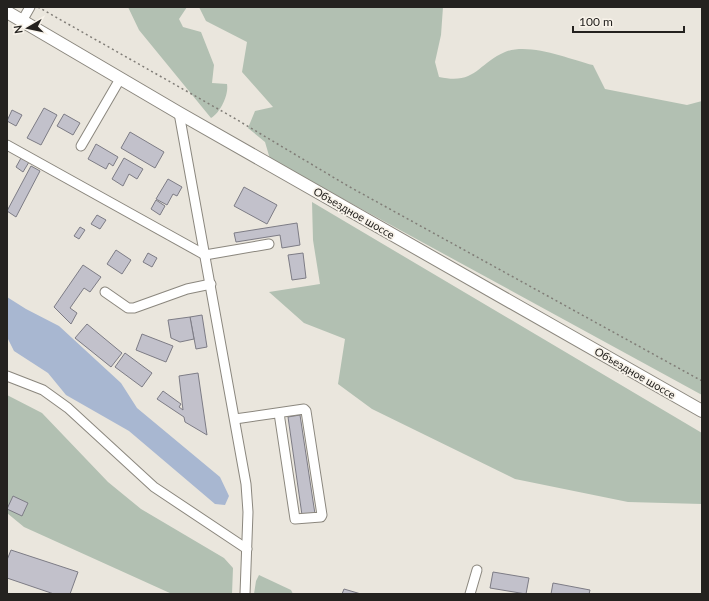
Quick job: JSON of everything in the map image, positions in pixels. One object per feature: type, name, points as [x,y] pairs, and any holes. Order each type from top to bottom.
[{"type":"main road","name":"Объездное шоссе","points":[[7,12],[180,114],[702,411]]},
{"type":"street","points":[[22,21],[30,7]]},
{"type":"street","points":[[82,146],[120,79]]},
{"type":"street","points":[[180,114],[246,484],[248,512],[245,594]]},
{"type":"street","points":[[7,145],[205,254],[269,244]]},
{"type":"street","points":[[105,292],[128,308],[134,308],[187,289],[211,284]]},
{"type":"street","points":[[7,376],[43,390],[68,408],[154,487],[247,549]]},
{"type":"street","points":[[235,419],[304,409],[306,410],[322,514],[321,517],[295,519],[279,413]]},
{"type":"street","points":[[470,594],[477,570]]},
{"type":"path","points":[[38,7],[234,118],[348,186],[702,381]]},
{"type":"green space","points":[[128,7],[187,7],[179,19],[183,27],[201,32],[214,65],[212,83],[227,84],[227,93],[221,108],[214,116],[211,118],[139,30]]},
{"type":"green space","points":[[199,7],[443,7],[441,35],[435,62],[439,77],[451,79],[469,76],[505,52],[515,49],[537,50],[593,65],[605,89],[687,105],[702,101],[702,395],[270,159],[265,142],[248,128],[255,111],[273,107],[242,72],[247,42],[206,21]]},
{"type":"green space","points":[[312,202],[702,433],[702,504],[628,502],[515,479],[372,409],[338,384],[345,339],[304,323],[269,292],[320,284],[313,240]]},
{"type":"green space","points":[[7,395],[42,413],[108,482],[141,509],[224,558],[233,568],[232,594],[172,594],[24,527],[7,513]]},
{"type":"green space","points":[[259,575],[291,590],[293,594],[254,594],[256,581]]},
{"type":"water","points":[[7,297],[26,309],[59,326],[121,383],[137,408],[220,477],[229,496],[225,505],[215,504],[129,431],[66,395],[48,373],[14,351],[7,337]]},
{"type":"building","points":[[44,108],[57,115],[41,145],[27,138]]},
{"type":"building","points":[[12,110],[22,115],[16,126],[7,121]]},
{"type":"building","points":[[64,114],[80,123],[73,135],[57,126]]},
{"type":"building","points":[[130,132],[164,152],[155,168],[121,148]]},
{"type":"building","points":[[96,144],[118,157],[113,166],[109,163],[106,169],[88,159]]},
{"type":"building","points":[[21,158],[29,162],[23,172],[16,167]]},
{"type":"building","points":[[124,158],[143,169],[137,179],[129,174],[123,186],[112,179]]},
{"type":"building","points":[[31,166],[40,171],[16,217],[7,211]]},
{"type":"building","points":[[168,179],[182,187],[177,196],[173,194],[167,205],[156,199]]},
{"type":"building","points":[[244,187],[277,205],[267,224],[234,206]]},
{"type":"building","points":[[156,200],[165,206],[160,215],[151,209]]},
{"type":"building","points":[[97,215],[106,220],[100,229],[91,224]]},
{"type":"building","points":[[297,223],[300,245],[282,248],[280,235],[236,242],[234,233]]},
{"type":"building","points":[[80,227],[85,230],[79,239],[74,236]]},
{"type":"building","points":[[116,250],[131,260],[122,274],[107,264]]},
{"type":"building","points":[[148,253],[157,258],[152,267],[143,262]]},
{"type":"building","points":[[303,253],[306,278],[292,280],[288,255]]},
{"type":"building","points":[[83,265],[101,277],[90,292],[84,288],[70,308],[77,313],[71,324],[54,307]]},
{"type":"building","points":[[202,315],[207,347],[196,349],[190,317]]},
{"type":"building","points":[[190,317],[194,339],[180,342],[171,338],[168,320]]},
{"type":"building","points":[[87,324],[122,353],[111,367],[75,338]]},
{"type":"building","points":[[142,334],[173,346],[166,362],[136,350]]},
{"type":"building","points":[[125,353],[152,373],[142,387],[115,367]]},
{"type":"building","points":[[198,373],[207,435],[185,422],[184,417],[157,399],[163,391],[181,404],[179,407],[183,410],[179,376]]},
{"type":"building","points":[[300,415],[315,514],[302,515],[288,417]]},
{"type":"building","points":[[13,496],[28,503],[22,516],[7,509]]},
{"type":"building","points":[[11,550],[78,572],[70,594],[54,594],[7,578],[7,560]]},
{"type":"building","points":[[493,572],[529,578],[526,594],[490,588]]},
{"type":"building","points":[[553,583],[590,590],[589,594],[551,594]]},
{"type":"building","points":[[344,589],[361,594],[342,594]]}]
